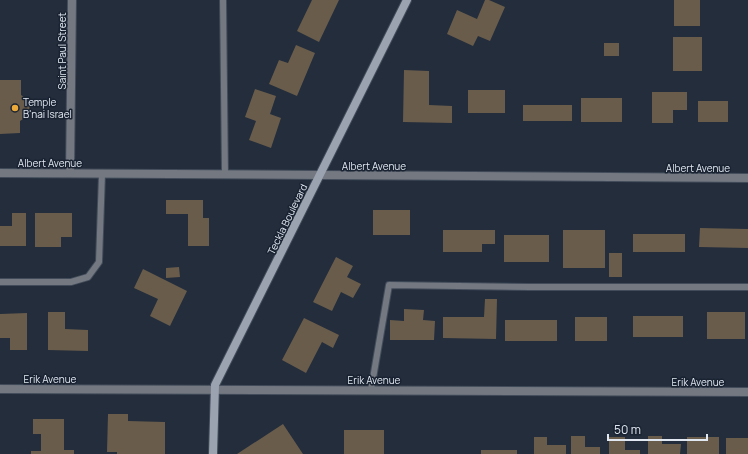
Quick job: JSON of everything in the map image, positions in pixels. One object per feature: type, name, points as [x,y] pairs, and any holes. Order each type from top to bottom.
[{"type":"main road","name":"Teckla Boulevard","points":[[213,454],[214,389],[407,0]]},
{"type":"street","name":"Saint Paul Street","points":[[70,174],[72,0]]},
{"type":"street","name":"Albert Avenue","points":[[0,173],[748,178]]},
{"type":"street","name":"Erik Avenue","points":[[0,389],[748,392]]},
{"type":"lane","points":[[223,0],[225,175]]},
{"type":"lane","points":[[0,282],[71,282],[88,277],[99,262],[102,174]]},
{"type":"lane","points":[[371,390],[389,285],[530,287],[748,287]]},
{"type":"building","points":[[312,0],[339,0],[319,42],[297,31]]},
{"type":"building","points":[[485,0],[489,0],[505,7],[490,41],[478,36],[473,46],[447,34],[457,10],[477,19]]},
{"type":"building","points":[[674,0],[700,0],[700,26],[674,26]]},
{"type":"building","points":[[673,37],[702,37],[702,71],[673,71]]},
{"type":"building","points":[[604,43],[619,43],[619,56],[604,56]]},
{"type":"building","points":[[296,45],[315,53],[297,96],[269,84],[279,60],[288,63]]},
{"type":"building","points":[[404,70],[429,71],[429,105],[452,106],[452,123],[403,122]]},
{"type":"building","name":"Temple B'nai Israel","points":[[0,80],[21,80],[21,95],[30,101],[29,115],[20,121],[20,133],[0,134]]},
{"type":"building","points":[[255,89],[276,96],[270,114],[281,118],[271,148],[249,140],[256,121],[245,117]]},
{"type":"building","points":[[468,90],[505,90],[505,113],[468,113]]},
{"type":"building","points":[[652,92],[687,92],[687,110],[673,110],[673,123],[652,123]]},
{"type":"building","points":[[581,98],[622,98],[622,122],[581,122]]},
{"type":"building","points":[[698,101],[728,101],[728,122],[698,122]]},
{"type":"building","points":[[523,105],[572,105],[572,121],[523,121]]},
{"type":"building","points":[[166,200],[203,200],[203,218],[209,218],[209,246],[188,246],[188,214],[166,214]]},
{"type":"building","points":[[373,210],[410,210],[410,235],[373,235]]},
{"type":"building","points":[[12,213],[26,213],[26,246],[0,246],[0,226],[12,226]]},
{"type":"building","points":[[35,213],[72,213],[72,237],[61,237],[61,247],[35,247]]},
{"type":"building","points":[[700,228],[748,229],[748,248],[699,247]]},
{"type":"building","points":[[443,230],[495,230],[495,244],[482,244],[482,252],[443,252]]},
{"type":"building","points":[[563,230],[605,230],[605,268],[563,268]]},
{"type":"building","points":[[633,234],[685,234],[685,252],[633,252]]},
{"type":"building","points":[[504,235],[549,235],[549,262],[504,262]]},
{"type":"building","points":[[609,253],[622,253],[622,277],[609,277]]},
{"type":"building","points":[[336,257],[353,266],[347,277],[361,284],[353,298],[341,292],[332,311],[313,302]]},
{"type":"building","points":[[179,267],[180,277],[166,278],[166,268]]},
{"type":"building","points":[[143,269],[187,291],[170,326],[150,316],[158,299],[134,288]]},
{"type":"building","points":[[485,299],[497,299],[496,339],[443,338],[443,317],[484,317]]},
{"type":"building","points":[[404,309],[424,310],[423,320],[435,321],[434,340],[390,340],[390,320],[404,321]]},
{"type":"building","points":[[48,312],[65,312],[65,329],[88,330],[88,351],[48,350]]},
{"type":"building","points":[[707,312],[745,312],[745,339],[707,339]]},
{"type":"building","points":[[27,313],[27,350],[10,350],[10,338],[0,338],[0,314]]},
{"type":"building","points":[[633,316],[683,316],[683,337],[633,337]]},
{"type":"building","points":[[575,317],[607,317],[607,341],[575,341]]},
{"type":"building","points":[[304,318],[339,335],[333,348],[322,342],[306,373],[282,360]]},
{"type":"building","points":[[505,320],[557,320],[557,341],[505,341]]},
{"type":"building","points":[[108,414],[128,414],[128,421],[165,422],[165,454],[117,454],[117,452],[107,452]]},
{"type":"building","points":[[33,419],[64,419],[64,450],[74,450],[74,454],[31,454],[31,451],[41,451],[41,434],[33,434]]},
{"type":"building","points":[[283,424],[303,454],[237,454]]},
{"type":"building","points":[[344,430],[384,430],[384,454],[344,454]]},
{"type":"building","points":[[571,436],[585,436],[585,447],[600,447],[600,454],[571,454]]},
{"type":"building","points":[[648,436],[662,436],[662,444],[681,444],[680,454],[648,454]]},
{"type":"building","points":[[534,437],[547,437],[547,445],[566,445],[566,454],[534,454]]},
{"type":"building","points":[[609,437],[625,437],[625,450],[640,450],[640,454],[609,454]]},
{"type":"building","points":[[687,437],[719,437],[719,454],[687,454]]},
{"type":"building","points":[[726,438],[748,438],[748,454],[726,454]]},
{"type":"building","points":[[481,450],[517,450],[517,454],[481,454]]},
{"type":"place","name":"Temple B'nai Israel","points":[[15,108]]}]
